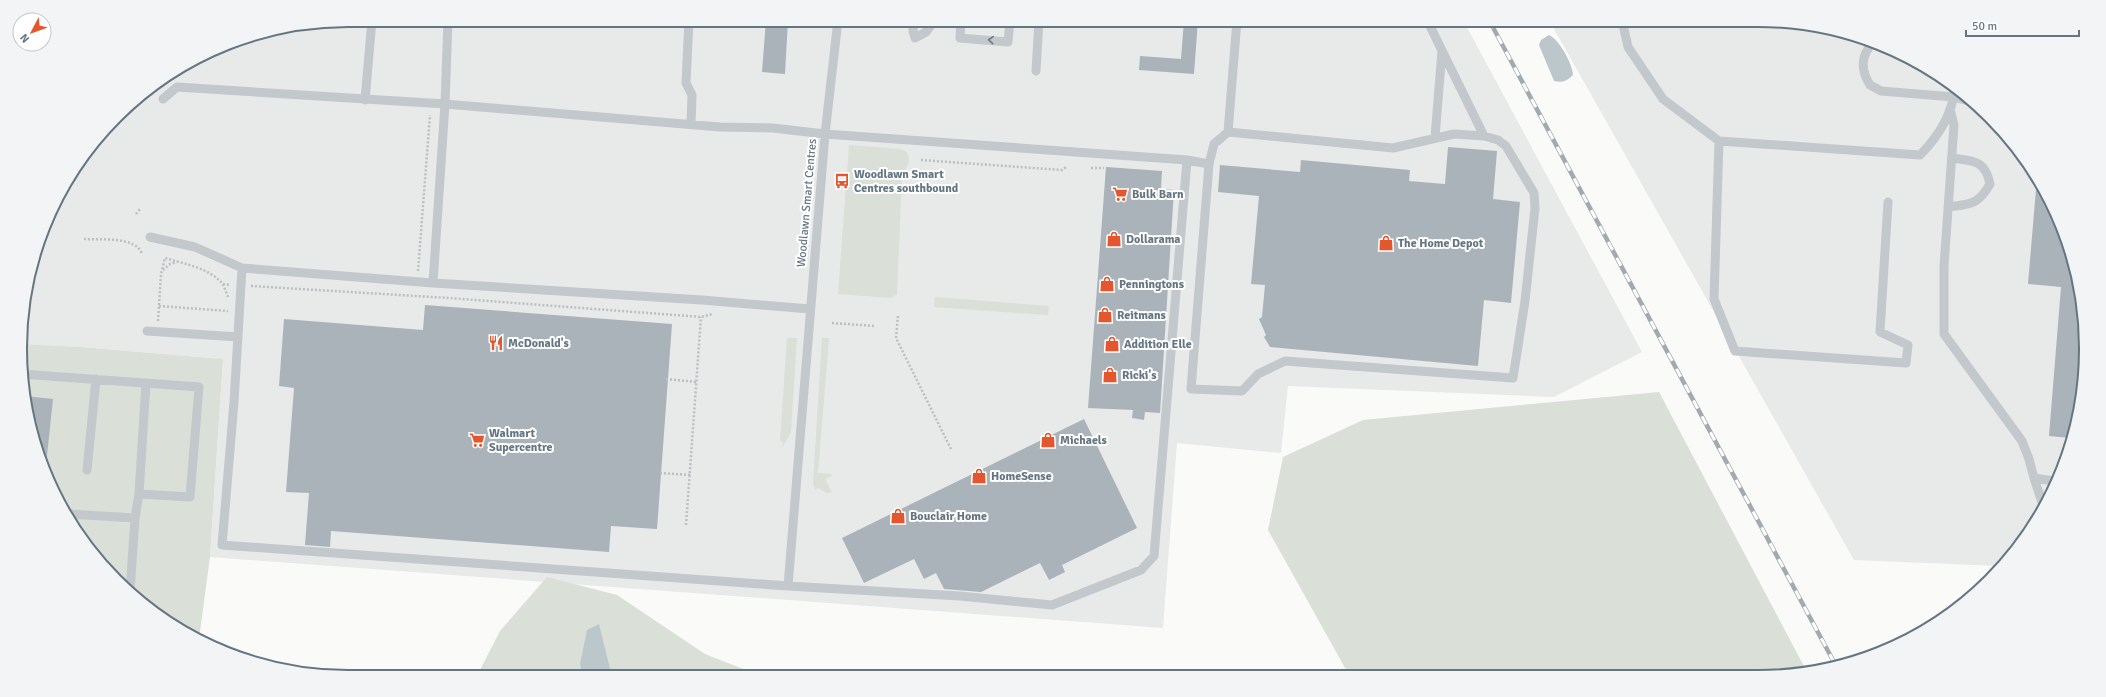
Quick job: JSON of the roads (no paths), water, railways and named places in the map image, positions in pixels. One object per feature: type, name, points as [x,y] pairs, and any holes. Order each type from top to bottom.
[{"type":"lane","points":[[365,100],[371,27]]},
{"type":"lane","points":[[433,283],[445,104],[448,27]]},
{"type":"lane","points":[[689,27],[686,83],[692,94],[691,124]]},
{"type":"lane","points":[[837,27],[825,134],[1187,160],[1209,164]]},
{"type":"lane","points":[[913,27],[915,38],[926,32],[930,27]]},
{"type":"lane","points":[[961,27],[960,38],[1008,42],[1009,27]]},
{"type":"lane","points":[[1036,71],[1039,27]]},
{"type":"lane","points":[[1228,132],[1393,148],[1435,137],[1454,134],[1484,136],[1498,140],[1506,146],[1534,193],[1535,208],[1525,300],[1513,378],[1285,360],[1258,374],[1242,391],[1191,389],[1209,164],[1214,144],[1228,132],[1236,27]]},
{"type":"lane","points":[[1431,27],[1484,136]]},
{"type":"lane","points":[[1624,27],[1628,48],[1663,99],[1719,142],[1920,155],[1936,138],[1950,109],[1955,94]]},
{"type":"lane","points":[[1870,47],[1866,53],[1862,67],[1870,85],[1881,91],[1953,93]]},
{"type":"lane","points":[[1435,137],[1443,50]]},
{"type":"lane","name":"Woodlawn Smart Centres","points":[[163,99],[177,87],[445,104],[691,124],[773,128],[825,134],[788,586]]},
{"type":"lane","points":[[1950,109],[1954,125],[1944,266],[1944,334],[2022,441],[2041,500]]},
{"type":"lane","points":[[1719,142],[1714,299],[1735,351],[1906,363],[1908,345],[1880,332],[1888,202]]},
{"type":"lane","points":[[1948,207],[1973,204],[1983,196],[1990,184],[1988,173],[1983,166],[1971,160],[1952,158]]},
{"type":"lane","points":[[242,268],[222,545],[788,586],[960,596],[1052,605],[1141,570],[1154,556],[1187,160]]},
{"type":"lane","points":[[150,237],[195,247],[242,268],[433,283],[715,301],[810,309]]},
{"type":"lane","points":[[147,331],[238,337]]},
{"type":"lane","points":[[28,374],[199,387],[190,497],[139,494]]},
{"type":"lane","points":[[87,470],[96,379]]},
{"type":"lane","points":[[131,584],[135,518],[139,494],[146,383]]},
{"type":"lane","points":[[2034,478],[2051,480]]},
{"type":"lane","points":[[73,514],[135,518]]},
{"type":"railway","points":[[1493,27],[1833,661]]},
{"type":"place","name":"Woodlawn Smart Centres southbound","points":[[842,181]]},
{"type":"place","name":"Bulk Barn","points":[[1120,194]]},
{"type":"place","name":"Dollarama","points":[[1114,239]]},
{"type":"place","name":"The Home Depot","points":[[1386,243]]},
{"type":"place","name":"Penningtons","points":[[1107,284]]},
{"type":"place","name":"Reitmans","points":[[1105,315]]},
{"type":"place","name":"McDonald's","points":[[496,343]]},
{"type":"place","name":"Addition Elle","points":[[1112,344]]},
{"type":"place","name":"Ricki's","points":[[1110,375]]},
{"type":"place","name":"Walmart Supercentre","points":[[477,440]]},
{"type":"place","name":"Michaels","points":[[1048,440]]},
{"type":"place","name":"HomeSense","points":[[979,476]]},
{"type":"place","name":"Bouclair Home","points":[[898,516]]}]
